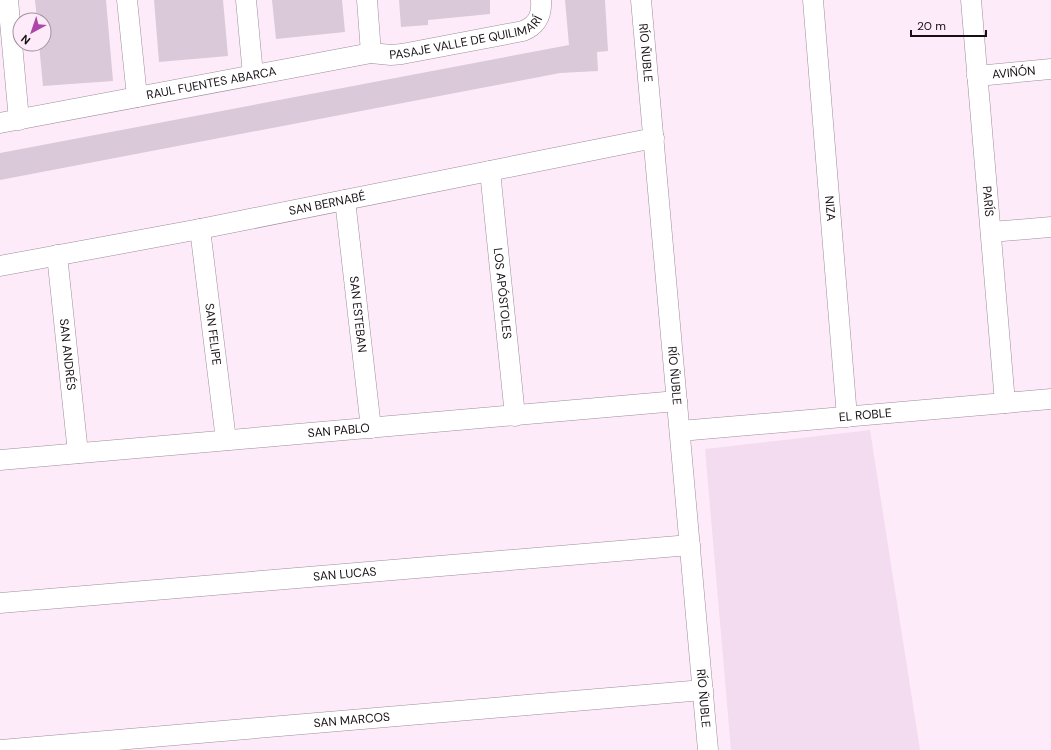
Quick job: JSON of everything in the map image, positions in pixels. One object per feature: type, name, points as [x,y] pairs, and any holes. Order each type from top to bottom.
[{"type":"street","points":[[8,0],[19,120]]},
{"type":"street","points":[[127,0],[137,97]]},
{"type":"street","points":[[246,0],[253,75]]},
{"type":"street","points":[[367,0],[371,53]]},
{"type":"street","name":"PASAJE VALLE DE QUILIMARÍ","points":[[371,53],[391,55],[402,54],[523,31],[536,23],[540,16],[541,0]]},
{"type":"street","name":"RÍO ÑUBLE","points":[[641,0],[708,750]]},
{"type":"street","name":"NIZA","points":[[813,0],[847,417]]},
{"type":"street","name":"PARÍS","points":[[971,0],[1005,403]]},
{"type":"street","name":"RAUL FUENTES ABARCA","points":[[0,123],[371,53]]},
{"type":"street","name":"AVIÑÓN","points":[[977,76],[1051,69]]},
{"type":"street","name":"SAN BERNABÉ","points":[[0,266],[200,229],[654,138]]},
{"type":"street","name":"LOS APÓSTOLES","points":[[490,171],[515,416]]},
{"type":"street","name":"SAN ESTEBAN","points":[[345,200],[371,428]]},
{"type":"street","points":[[991,232],[1051,227]]},
{"type":"street","name":"SAN FELIPE","points":[[200,229],[226,440]]},
{"type":"street","name":"SAN ANDRÉS","points":[[57,255],[78,453]]},
{"type":"street","name":"EL ROBLE","points":[[680,431],[1051,399]]},
{"type":"street","name":"SAN PABLO","points":[[0,460],[677,402]]},
{"type":"street","name":"SAN LUCAS","points":[[0,603],[690,545]]},
{"type":"street","name":"SAN MARCOS","points":[[0,750],[703,690]]},
{"type":"shaded area","points":[[870,430],[920,750],[731,750],[705,449]]},
{"type":"building","points":[[35,0],[106,0],[113,81],[43,86],[40,52],[52,52],[52,12],[36,12]]},
{"type":"building","points":[[154,0],[223,0],[228,56],[159,62]]},
{"type":"building","points":[[272,0],[342,0],[345,32],[276,39]]},
{"type":"building","points":[[399,0],[490,0],[490,14],[428,20],[428,25],[401,27]]},
{"type":"building","points":[[565,0],[605,0],[608,51],[597,52],[598,71],[560,73],[0,180],[0,153],[569,45]]}]
